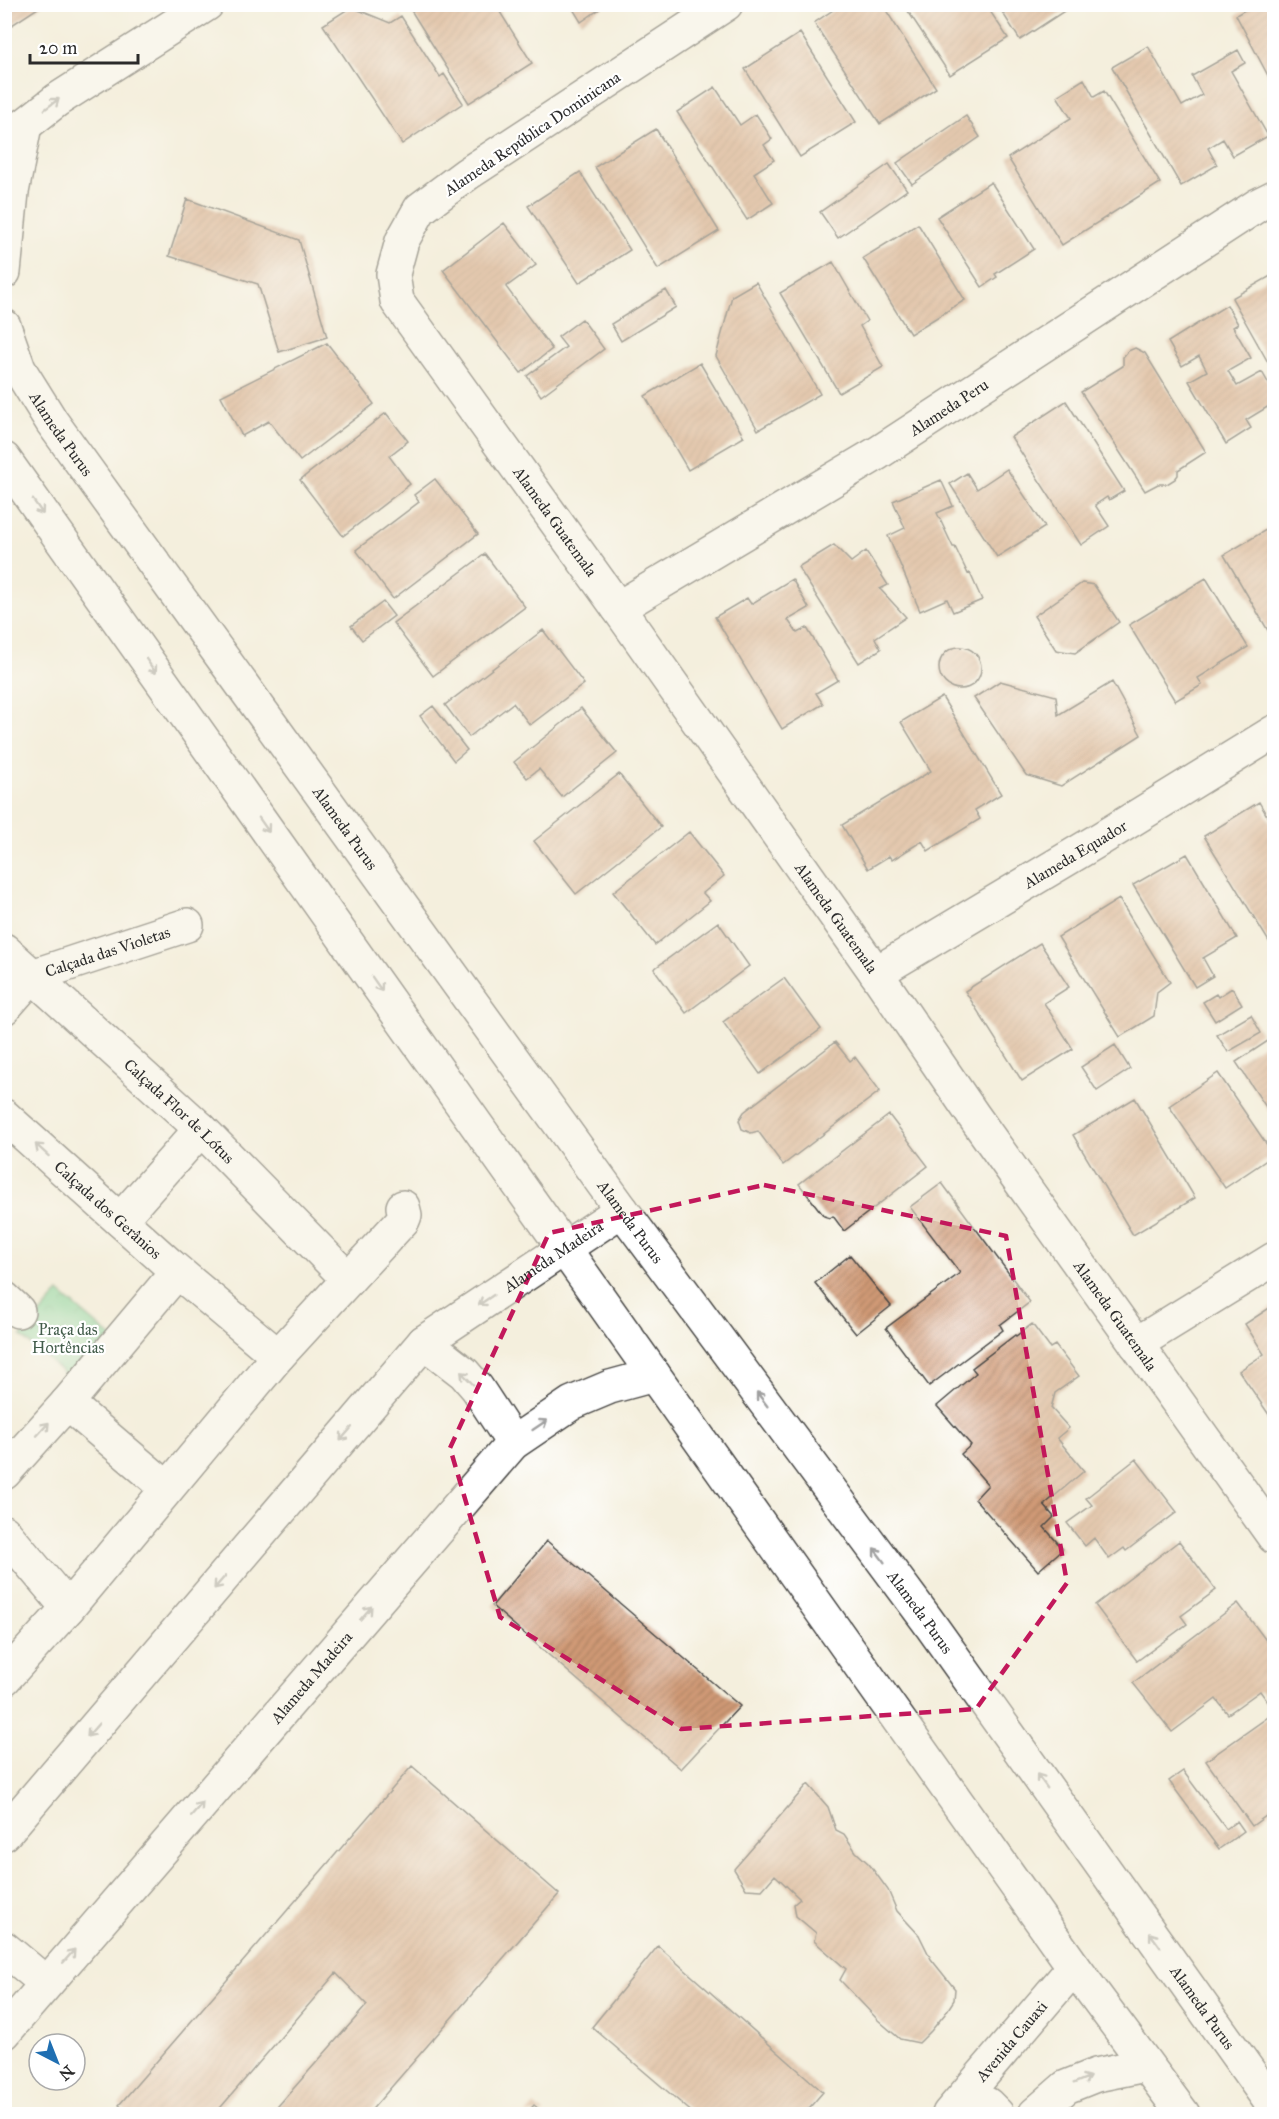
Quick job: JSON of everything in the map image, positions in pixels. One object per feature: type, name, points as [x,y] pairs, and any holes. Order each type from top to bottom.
[{"type":"street","points":[[4,272],[15,132],[57,100],[207,4]]},
{"type":"street","name":"Alameda República Dominicana","points":[[397,301],[393,274],[402,241],[420,209],[466,174],[726,4]]},
{"type":"street","name":"Alameda Peru","points":[[618,608],[878,453],[1248,211],[1275,197]]},
{"type":"street","name":"Alameda Guatemala","points":[[397,301],[618,608],[876,973],[973,1115],[1275,1536]]},
{"type":"street","name":"Alameda Purus","points":[[4,326],[19,369],[52,422],[622,1210],[927,1620],[1275,2107]]},
{"type":"street","points":[[4,459],[1074,1967],[1183,2115]]},
{"type":"street","name":"Alameda Equador","points":[[876,973],[1275,732]]},
{"type":"street","name":"Calçada das Violetas","points":[[4,1008],[32,976],[187,925]]},
{"type":"street","name":"Calçada Flor de Lótus","points":[[4,950],[201,1130],[348,1279]]},
{"type":"street","name":"Calçada dos Gerânios","points":[[4,1116],[171,1266],[173,1273],[171,1279],[67,1403],[4,1473]]},
{"type":"street","points":[[120,1220],[201,1130]]},
{"type":"street","points":[[4,1679],[68,1608],[278,1356],[403,1220],[405,1215],[403,1207]]},
{"type":"street","name":"Alameda Madeira","points":[[5,1832],[424,1342],[622,1210]]},
{"type":"street","points":[[1136,1344],[1275,1259]]},
{"type":"street","points":[[171,1266],[278,1356]]},
{"type":"street","points":[[424,1342],[464,1373],[477,1388],[513,1443]]},
{"type":"street","name":"Alameda Madeira","points":[[4,2033],[513,1443],[572,1403],[610,1387],[654,1375]]},
{"type":"street","points":[[67,1403],[167,1488]]},
{"type":"street","points":[[4,1532],[68,1608]]},
{"type":"street","points":[[4,1948],[46,1983]]},
{"type":"street","name":"Avenida Cauaxi","points":[[957,2106],[1074,1967]]},
{"type":"street","points":[[1035,2115],[1066,2086],[1096,2075],[1145,2065]]},
{"type":"street","points":[[957,2106],[987,2104],[998,2115]]},
{"type":"highlighted area","points":[[764,1185],[1006,1236],[1067,1583],[976,1709],[681,1729],[500,1617],[450,1448],[549,1233]]},
{"type":"green space","name":"Praça das Hortências","points":[[59,1292],[114,1339],[74,1382],[21,1336]]},
{"type":"building","points":[[4,4],[44,4],[6,29]]},
{"type":"building","points":[[407,4],[495,4],[532,63],[469,103]]},
{"type":"building","points":[[570,4],[607,4],[581,22]]},
{"type":"building","points":[[842,4],[882,4],[936,88],[880,124],[814,23]]},
{"type":"building","points":[[997,4],[1075,4],[1020,40]]},
{"type":"building","points":[[1255,4],[1274,4],[1274,87],[1236,15]]},
{"type":"building","points":[[904,5],[986,5],[1008,38],[950,75]]},
{"type":"building","points":[[351,7],[390,23],[401,16],[440,77],[444,74],[463,103],[402,144],[323,25]]},
{"type":"building","points":[[800,33],[856,122],[800,157],[745,69]]},
{"type":"building","points":[[1148,46],[1182,106],[1202,95],[1192,76],[1238,50],[1245,63],[1231,71],[1268,136],[1233,156],[1223,139],[1208,148],[1217,165],[1181,186],[1112,67]]},
{"type":"building","points":[[1084,79],[1094,97],[1104,91],[1160,183],[1062,245],[1008,158],[1071,118],[1057,96]]},
{"type":"building","points":[[715,87],[740,125],[756,114],[772,139],[764,145],[774,160],[754,173],[773,203],[747,220],[677,112]]},
{"type":"building","points":[[966,116],[980,137],[912,184],[897,163]]},
{"type":"building","points":[[656,129],[719,231],[658,269],[595,167]]},
{"type":"building","points":[[889,164],[907,190],[838,238],[820,212]]},
{"type":"building","points":[[580,172],[630,250],[579,283],[528,206]]},
{"type":"building","points":[[991,182],[1034,249],[995,274],[997,277],[982,287],[937,217]]},
{"type":"building","points":[[187,199],[299,240],[327,337],[279,352],[258,284],[169,256]]},
{"type":"building","points":[[504,223],[536,265],[506,287],[552,349],[521,373],[443,270]]},
{"type":"building","points":[[918,224],[965,300],[910,334],[863,258]]},
{"type":"building","points":[[833,262],[867,321],[860,326],[883,367],[839,393],[780,293]]},
{"type":"building","points":[[1274,274],[1274,373],[1232,298]]},
{"type":"building","points":[[756,282],[820,394],[758,430],[716,356],[732,296]]},
{"type":"building","points":[[666,290],[676,307],[621,341],[611,324]]},
{"type":"building","points":[[1227,305],[1238,324],[1233,327],[1251,358],[1228,371],[1237,386],[1262,372],[1274,393],[1274,403],[1246,420],[1251,428],[1226,444],[1189,381],[1207,371],[1199,356],[1182,366],[1168,342]]},
{"type":"building","points":[[582,319],[604,349],[541,396],[527,376],[566,347],[558,337]]},
{"type":"building","points":[[327,343],[374,404],[300,461],[269,421],[242,436],[221,396]]},
{"type":"building","points":[[1135,348],[1145,353],[1206,452],[1178,470],[1175,479],[1145,491],[1081,392],[1123,366],[1123,357]]},
{"type":"building","points":[[700,363],[744,437],[688,470],[645,396]]},
{"type":"building","points":[[1066,401],[1124,491],[1109,500],[1107,497],[1095,505],[1109,526],[1081,545],[1011,437]]},
{"type":"building","points":[[386,413],[408,441],[389,456],[410,484],[343,536],[300,480]]},
{"type":"building","points":[[1007,469],[1045,527],[997,557],[950,484],[967,473],[977,489]]},
{"type":"building","points":[[435,479],[478,534],[393,599],[356,550],[419,502],[414,495]]},
{"type":"building","points":[[941,480],[953,506],[937,513],[982,600],[953,612],[947,599],[920,611],[888,536],[905,528],[893,501]]},
{"type":"building","points":[[1274,525],[1274,641],[1224,555]]},
{"type":"building","points":[[834,545],[851,562],[866,551],[888,585],[880,589],[906,617],[875,638],[881,649],[859,663],[798,567]]},
{"type":"building","points":[[485,554],[525,607],[433,676],[393,623]]},
{"type":"building","points":[[1206,578],[1248,647],[1198,678],[1202,685],[1175,701],[1129,625]]},
{"type":"building","points":[[792,579],[809,608],[788,620],[797,633],[807,628],[838,680],[816,693],[823,704],[782,729],[715,617],[747,598],[751,604]]},
{"type":"building","points":[[1082,583],[1094,585],[1119,622],[1075,653],[1056,650],[1034,616]]},
{"type":"building","points":[[383,602],[394,616],[362,640],[351,626]]},
{"type":"building","points":[[543,630],[584,684],[530,725],[513,703],[469,737],[445,705]]},
{"type":"building","points":[[960,647],[975,653],[981,668],[975,683],[960,689],[945,683],[939,668],[945,653]]},
{"type":"building","points":[[1000,681],[1056,696],[1058,715],[1112,682],[1141,735],[1061,786],[1026,775],[974,698]]},
{"type":"building","points":[[942,697],[1001,794],[975,810],[980,819],[928,851],[922,841],[892,860],[889,856],[868,869],[842,825],[931,771],[901,722]]},
{"type":"building","points":[[433,706],[467,750],[454,761],[420,716]]},
{"type":"building","points":[[581,708],[617,753],[562,797],[539,769],[527,778],[514,762]]},
{"type":"building","points":[[619,774],[661,827],[576,894],[534,841]]},
{"type":"building","points":[[1259,802],[1274,828],[1274,943],[1271,945],[1204,836]]},
{"type":"building","points":[[689,832],[724,876],[703,893],[710,901],[655,945],[613,892]]},
{"type":"building","points":[[1187,854],[1237,938],[1203,958],[1213,976],[1195,987],[1133,885]]},
{"type":"building","points":[[1119,899],[1170,982],[1157,992],[1154,1016],[1120,1037],[1058,937]]},
{"type":"building","points":[[718,922],[749,966],[686,1013],[654,969]]},
{"type":"building","points":[[1040,943],[1069,987],[1044,1003],[1073,1049],[1022,1081],[965,991]]},
{"type":"building","points":[[784,978],[821,1029],[760,1074],[723,1022]]},
{"type":"building","points":[[1232,988],[1242,1004],[1215,1021],[1203,1002],[1216,994],[1218,997]]},
{"type":"building","points":[[1251,1015],[1261,1033],[1228,1052],[1217,1035]]},
{"type":"building","points":[[1274,1037],[1274,1110],[1270,1113],[1236,1062]]},
{"type":"building","points":[[835,1042],[850,1061],[855,1057],[880,1091],[783,1165],[758,1131],[751,1133],[742,1129],[739,1120],[744,1112]]},
{"type":"building","points":[[1115,1045],[1130,1069],[1097,1091],[1081,1067]]},
{"type":"building","points":[[1218,1073],[1274,1155],[1225,1188],[1169,1106]]},
{"type":"building","points":[[1135,1098],[1195,1198],[1133,1235],[1073,1135]]},
{"type":"building","points":[[889,1115],[928,1166],[844,1231],[833,1216],[830,1218],[824,1216],[799,1184]]},
{"type":"building","points":[[942,1183],[1030,1302],[1000,1325],[1003,1330],[929,1386],[886,1328],[960,1273],[910,1207]]},
{"type":"building","points":[[850,1255],[891,1306],[856,1334],[815,1283]]},
{"type":"building","points":[[1274,1305],[1274,1422],[1239,1371],[1264,1354],[1245,1324]]},
{"type":"building","points":[[1032,1324],[1050,1348],[1055,1345],[1079,1376],[1055,1393],[1051,1408],[1069,1428],[1057,1438],[1084,1471],[1044,1505],[1054,1517],[1044,1527],[1063,1549],[1038,1571],[975,1499],[988,1485],[961,1454],[971,1445],[937,1406],[976,1373],[972,1368]]},
{"type":"building","points":[[1136,1459],[1177,1512],[1126,1551],[1124,1548],[1109,1559],[1094,1538],[1085,1546],[1067,1523],[1092,1505],[1086,1498]]},
{"type":"building","points":[[547,1541],[740,1706],[681,1769],[492,1606]]},
{"type":"building","points":[[1179,1541],[1216,1590],[1181,1616],[1187,1624],[1137,1661],[1095,1605]]},
{"type":"building","points":[[1238,1603],[1274,1651],[1274,1702],[1270,1705],[1260,1691],[1228,1714],[1216,1699],[1172,1732],[1133,1683]]},
{"type":"building","points":[[1274,1713],[1274,1810],[1252,1826],[1206,1761]]},
{"type":"building","points":[[412,1766],[559,1894],[368,2114],[271,2114],[367,2005],[336,1973],[215,2114],[129,2114],[119,2105]]},
{"type":"building","points":[[1183,1771],[1226,1829],[1237,1821],[1244,1831],[1219,1849],[1169,1781]]},
{"type":"building","points":[[808,1784],[828,1807],[836,1830],[844,1834],[856,1852],[869,1864],[888,1890],[897,1911],[919,1935],[931,1959],[955,1989],[954,2000],[945,2014],[919,2043],[900,2039],[878,2020],[840,1980],[846,1969],[814,1941],[816,1933],[796,1916],[794,1904],[800,1899],[775,1875],[762,1890],[746,1889],[734,1869]]},
{"type":"building","points":[[658,1946],[823,2092],[804,2114],[694,2114],[592,2027]]},
{"type":"building","points":[[534,2105],[545,2114],[526,2114]]}]
